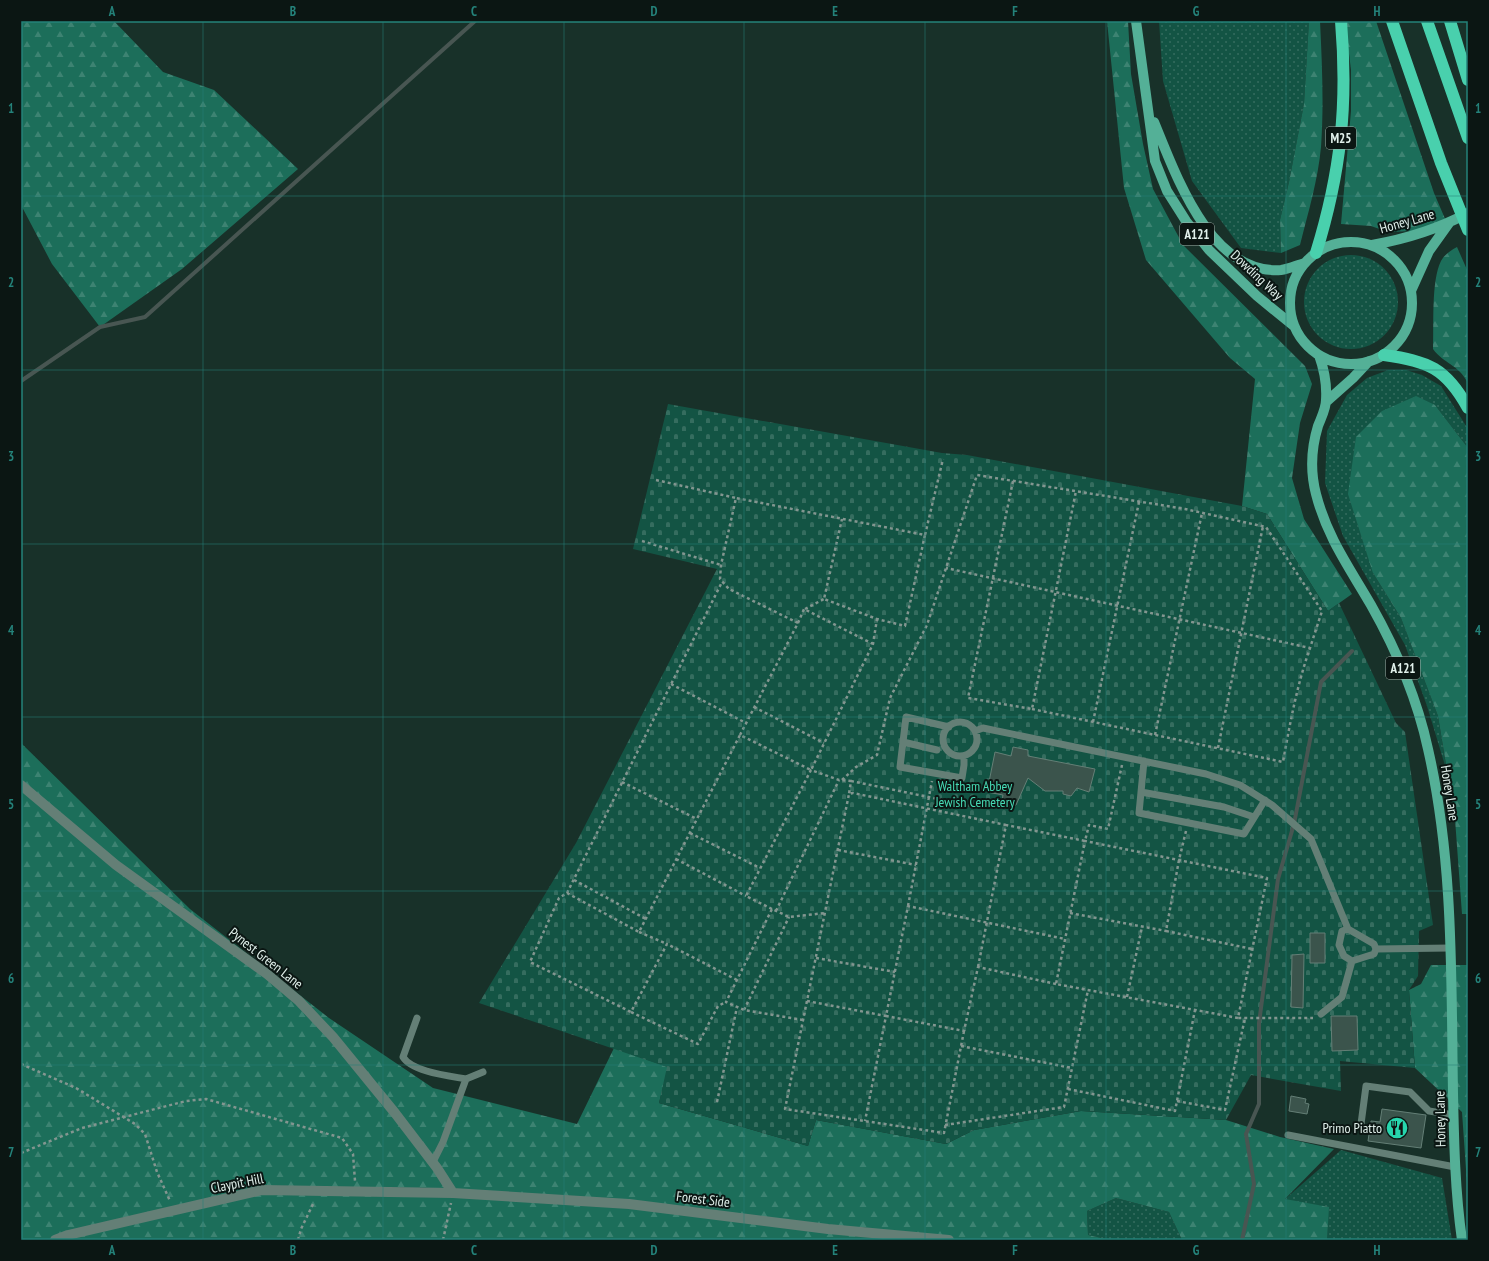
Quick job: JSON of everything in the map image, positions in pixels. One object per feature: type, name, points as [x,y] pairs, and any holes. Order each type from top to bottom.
[{"type":"highway","name":"M25","points":[[1316,252],[1333,193],[1339,154],[1344,87],[1341,21]]},
{"type":"highway","points":[[1392,21],[1441,163],[1468,230]]},
{"type":"highway","points":[[1427,21],[1467,136]]},
{"type":"highway","points":[[1450,21],[1468,80]]},
{"type":"highway","points":[[1384,355],[1416,360],[1437,370],[1455,387],[1468,408]]},
{"type":"main road","name":"Dowding Way","points":[[1136,21],[1155,161],[1167,191],[1186,221],[1215,255],[1257,296],[1295,327]]},
{"type":"main road","name":"Dowding Way","points":[[1149,111],[1181,186],[1217,243],[1233,258],[1259,268],[1282,270],[1305,263]]},
{"type":"main road","name":"Honey Lane","points":[[1372,245],[1398,240],[1449,223],[1468,212]]},
{"type":"main road","name":"Honey Lane","points":[[1411,291],[1429,251],[1449,223]]},
{"type":"main road","points":[[1341,242],[1357,242],[1372,245],[1387,253],[1398,264],[1407,277],[1411,291],[1412,306],[1408,324],[1401,339],[1384,355],[1369,362],[1358,364],[1340,363],[1319,355],[1301,338],[1295,327],[1290,310],[1291,292],[1296,275],[1316,252],[1325,247],[1341,242]]},
{"type":"main road","name":"Honey Lane","points":[[1319,355],[1325,380],[1326,402],[1318,427],[1312,455],[1313,481],[1322,516],[1334,544],[1372,606],[1408,677],[1428,749],[1439,805],[1448,877],[1455,1167],[1462,1240]]},
{"type":"main road","points":[[1326,402],[1369,362]]},
{"type":"street","name":"Pynest Green Lane","points":[[21,784],[116,865],[267,974],[299,1001],[333,1037],[433,1162],[453,1193]]},
{"type":"street","name":"Claypit Hill","points":[[55,1240],[68,1235],[262,1190],[453,1193]]},
{"type":"street","name":"Forest Side","points":[[453,1193],[629,1204],[828,1229],[949,1240]]},
{"type":"lane","points":[[949,727],[906,717],[900,767],[962,778],[964,756]]},
{"type":"lane","points":[[964,723],[969,725],[975,731],[977,741],[976,747],[964,756],[958,756],[950,753],[945,746],[944,737],[949,727],[954,724],[964,723]]},
{"type":"lane","points":[[975,731],[983,728],[1124,756],[1206,774],[1240,785],[1265,800],[1312,839],[1348,929],[1374,944],[1376,949]]},
{"type":"lane","points":[[903,742],[937,750]]},
{"type":"lane","points":[[1144,761],[1139,813],[1244,834],[1265,800]]},
{"type":"lane","points":[[1141,792],[1224,808],[1254,817]]},
{"type":"lane","points":[[1348,929],[1342,932],[1338,945],[1344,956],[1352,961],[1374,954],[1376,949]]},
{"type":"lane","points":[[1376,949],[1450,948]]},
{"type":"lane","points":[[1321,1014],[1342,997],[1352,961]]},
{"type":"lane","points":[[417,1018],[405,1049],[403,1057],[406,1062],[416,1068],[466,1079],[483,1072]]},
{"type":"lane","points":[[433,1162],[443,1142],[466,1079]]},
{"type":"lane","points":[[1361,1124],[1366,1086],[1410,1092],[1429,1111],[1454,1115]]},
{"type":"lane","points":[[1288,1135],[1455,1167]]},
{"type":"path","points":[[639,932],[804,609],[824,599],[877,619],[905,626],[943,459]]},
{"type":"path","points":[[842,780],[856,767],[876,755],[890,698],[926,625],[977,475],[1076,491],[1202,513],[1266,527],[1322,611],[1291,714],[1283,762],[1032,709],[968,698],[1013,481]]},
{"type":"path","points":[[656,480],[736,498],[925,535]]},
{"type":"path","points":[[1032,709],[1076,491]]},
{"type":"path","points":[[736,498],[721,565],[720,579],[729,589],[798,623]]},
{"type":"path","points":[[1093,722],[1139,502]]},
{"type":"path","points":[[1155,735],[1202,513]]},
{"type":"path","points":[[824,599],[842,519]]},
{"type":"path","points":[[1218,748],[1263,526]]},
{"type":"path","points":[[642,540],[721,565]]},
{"type":"path","points":[[946,568],[1310,648]]},
{"type":"path","points":[[722,582],[574,880],[567,893],[559,898],[530,962],[698,1044],[718,1006],[726,1002],[772,908]]},
{"type":"path","points":[[804,609],[873,644]]},
{"type":"path","points":[[746,896],[811,770],[873,644],[877,619]]},
{"type":"path","points":[[671,684],[746,723]]},
{"type":"path","points":[[754,707],[824,743]]},
{"type":"path","points":[[740,736],[811,770],[838,780],[851,781],[972,806]]},
{"type":"path","points":[[1056,984],[1089,825],[1108,829],[1124,756]]},
{"type":"path","points":[[865,1121],[934,773]]},
{"type":"path","points":[[776,911],[838,780]]},
{"type":"path","points":[[851,781],[786,1109],[944,1133],[1006,825]]},
{"type":"path","points":[[622,782],[697,819]]},
{"type":"path","points":[[849,794],[853,793],[1267,878],[1238,1018]]},
{"type":"path","points":[[1166,932],[1179,860],[1188,823]]},
{"type":"path","points":[[690,833],[760,868]]},
{"type":"path","points":[[838,850],[916,865]]},
{"type":"path","points":[[676,859],[789,917],[825,913]]},
{"type":"path","points":[[574,880],[646,919]]},
{"type":"path","points":[[567,893],[639,932],[667,944],[737,980]]},
{"type":"path","points":[[908,906],[1065,939]]},
{"type":"path","points":[[1070,913],[1252,949]]},
{"type":"path","points":[[744,1010],[789,917]]},
{"type":"path","points":[[1127,997],[1142,927]]},
{"type":"path","points":[[631,1012],[667,944]]},
{"type":"path","points":[[816,958],[895,972]]},
{"type":"path","points":[[978,967],[1056,984],[1238,1018],[1312,1018],[1321,1014]]},
{"type":"path","points":[[945,1125],[1064,1107],[1088,990]]},
{"type":"path","points":[[807,1001],[964,1031]]},
{"type":"path","points":[[726,1002],[744,1010],[803,1020]]},
{"type":"path","points":[[717,1102],[737,1007]]},
{"type":"path","points":[[1068,1089],[1175,1111],[1195,1010]]},
{"type":"path","points":[[1177,1101],[1225,1110],[1244,1018]]},
{"type":"path","points":[[961,1046],[1072,1068]]},
{"type":"path","points":[[21,1064],[76,1088],[122,1118],[135,1124],[145,1134],[157,1172],[174,1210]]},
{"type":"path","points":[[21,1153],[82,1128],[186,1101],[206,1099],[342,1138],[353,1154],[356,1191]]},
{"type":"path","points":[[298,1240],[301,1229],[318,1191]]},
{"type":"path","points":[[443,1240],[453,1193]]},
{"type":"green space","points":[[21,21],[114,21],[163,72],[214,90],[298,169],[182,269],[100,327],[52,264],[21,205]]},
{"type":"green space","points":[[1107,21],[1128,21],[1131,74],[1143,144],[1153,189],[1183,245],[1305,366],[1312,384],[1300,423],[1292,478],[1304,519],[1352,594],[1328,611],[1267,514],[1242,506],[1255,379],[1230,358],[1146,260],[1124,188]]},
{"type":"green space","points":[[1159,21],[1309,21],[1304,104],[1280,220],[1281,253],[1241,248],[1192,181],[1163,81]]},
{"type":"green space","points":[[1309,21],[1320,21],[1323,100],[1320,159],[1300,245],[1281,253],[1280,220],[1304,104]]},
{"type":"green space","points":[[1345,21],[1376,21],[1434,193],[1446,221],[1412,231],[1388,232],[1371,226],[1341,224],[1351,111],[1351,70]]},
{"type":"green space","points":[[1457,247],[1468,272],[1468,383],[1460,372],[1437,354],[1433,349],[1434,291],[1438,270],[1444,256]]},
{"type":"green space","points":[[1351,255],[1369,259],[1384,269],[1394,284],[1398,302],[1394,320],[1384,335],[1369,345],[1351,349],[1333,345],[1318,335],[1308,320],[1304,302],[1308,284],[1318,269],[1333,259]]},
{"type":"green space","points":[[1388,370],[1406,370],[1422,375],[1441,386],[1468,429],[1468,448],[1435,405],[1373,573],[1401,618],[1438,716],[1447,772],[1427,706],[1405,645],[1343,536],[1325,483],[1327,431],[1347,395],[1367,378]]},
{"type":"green space","points":[[1416,396],[1435,405],[1468,448],[1468,914],[1462,914],[1455,819],[1438,716],[1401,618],[1373,573],[1348,494],[1356,437],[1382,411]]},
{"type":"green space","name":"Waltham Abbey Jewish Cemetery","points":[[668,404],[942,453],[967,455],[1242,506],[1267,514],[1328,611],[1339,603],[1396,723],[1405,732],[1433,925],[1419,931],[1418,976],[1409,990],[1415,1068],[1340,1061],[1341,1091],[1251,1075],[1226,1120],[1081,1111],[974,1130],[946,1144],[816,1120],[808,1146],[659,1103],[667,1067],[479,1003],[576,843],[717,569],[633,549]]},
{"type":"green space","points":[[21,743],[190,909],[329,1018],[433,1088],[577,1124],[614,1048],[668,1067],[659,1103],[808,1146],[816,1120],[946,1144],[974,1130],[1081,1111],[1226,1120],[1280,1137],[1334,1149],[1285,1199],[1329,1207],[1327,1240],[1182,1240],[1169,1212],[1116,1198],[1087,1211],[1088,1235],[1111,1240],[21,1240]]},
{"type":"green space","points":[[1431,965],[1468,965],[1468,1198],[1462,1112],[1415,1068],[1409,990],[1421,984]]},
{"type":"green space","points":[[1341,1150],[1442,1178],[1452,1240],[1327,1240],[1328,1207],[1284,1200]]},
{"type":"green space","points":[[1116,1198],[1169,1212],[1182,1240],[1111,1240],[1088,1235],[1087,1211]]},
{"type":"building","points":[[1013,747],[1028,750],[1028,756],[1095,769],[1089,792],[1077,788],[1071,796],[1063,794],[1063,791],[1045,791],[1028,778],[1016,805],[1006,805],[1002,801],[1003,795],[987,792],[995,752],[1011,756]]},
{"type":"building","points":[[1310,933],[1325,933],[1325,963],[1310,963]]},
{"type":"building","points":[[1304,954],[1303,1008],[1291,1007],[1292,955]]},
{"type":"building","points":[[1331,1016],[1357,1016],[1358,1050],[1332,1051]]},
{"type":"building","points":[[1291,1096],[1306,1099],[1305,1103],[1309,1104],[1307,1114],[1289,1111]]},
{"type":"building","name":"Primo Piatto","points":[[1382,1109],[1426,1115],[1421,1148],[1368,1141],[1371,1121],[1380,1122]]},
{"type":"waterway","points":[[21,381],[100,327],[145,317],[475,21]]},
{"type":"waterway","points":[[1242,1240],[1254,1184],[1246,1134],[1259,1104],[1259,1023],[1278,879],[1294,824],[1321,682],[1352,651]]},
{"type":"place","name":"Primo Piatto","points":[[1397,1128]]}]
